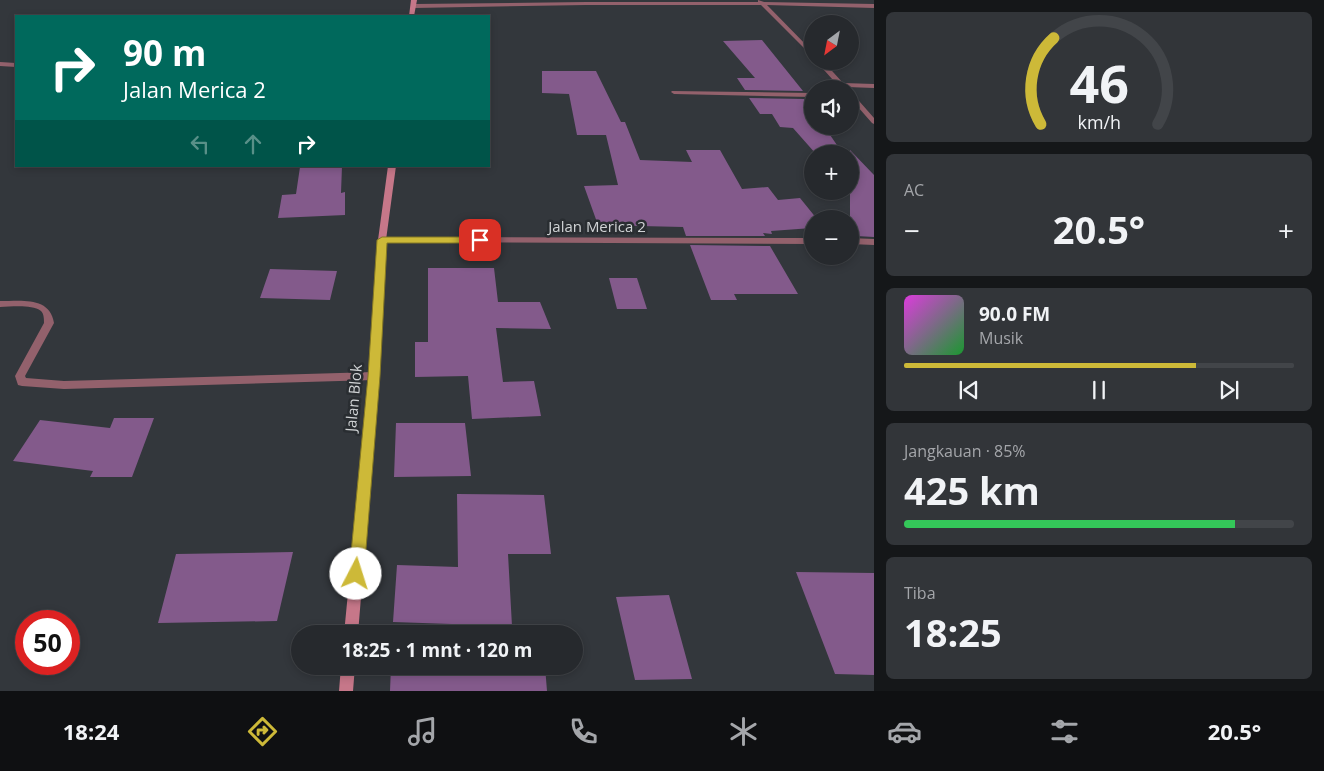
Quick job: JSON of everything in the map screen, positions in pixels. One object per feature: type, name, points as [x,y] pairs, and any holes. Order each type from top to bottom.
[{"type":"main road","name":"Jalan Blok","points":[[352,625],[374,376],[382,240],[392,167]]},
{"type":"main road","points":[[346,691],[347,675]]},
{"type":"street","points":[[761,2],[804,46]]},
{"type":"street","points":[[414,3],[761,2],[874,6]]},
{"type":"street","points":[[0,64],[15,65]]},
{"type":"street","points":[[828,70],[837,80]]},
{"type":"street","points":[[859,86],[874,86]]},
{"type":"street","points":[[674,92],[804,95]]},
{"type":"street","points":[[859,104],[874,122]]},
{"type":"street","name":"Jalan Merica 2","points":[[382,240],[804,241]]},
{"type":"street","points":[[859,241],[874,242]]},
{"type":"street","points":[[0,304],[29,304],[44,308],[48,315],[50,323],[20,376],[22,382],[30,384],[64,386],[374,376]]},
{"type":"building","points":[[762,40],[803,91],[745,90],[737,78],[755,78],[723,41]]},
{"type":"building","points":[[542,71],[596,71],[621,122],[625,122],[640,160],[692,162],[686,150],[720,150],[742,189],[768,187],[778,200],[800,198],[810,210],[804,210],[804,229],[771,231],[772,234],[763,233],[765,236],[686,236],[683,227],[598,225],[584,186],[618,185],[606,135],[577,135],[569,94],[542,93]]},
{"type":"building","points":[[749,98],[804,99],[804,135],[830,135],[837,145],[808,145],[793,128],[780,127],[772,114],[760,114]]},
{"type":"building","points":[[859,159],[874,175],[874,237],[859,236],[859,210],[850,210],[850,200],[859,200]]},
{"type":"building","points":[[300,167],[342,167],[341,193],[345,192],[345,215],[278,218],[282,195],[296,194]]},
{"type":"building","points":[[690,245],[770,246],[798,294],[734,294],[737,300],[711,300]]},
{"type":"building","points":[[428,268],[494,268],[498,302],[540,302],[551,329],[496,328],[503,382],[534,381],[541,416],[472,419],[468,376],[415,377],[415,342],[428,342]]},
{"type":"building","points":[[270,269],[337,271],[330,300],[260,298]]},
{"type":"building","points":[[609,278],[637,278],[647,309],[617,309]]},
{"type":"building","points":[[114,418],[154,418],[132,477],[90,477],[93,471],[13,461],[40,420],[110,428]]},
{"type":"building","points":[[396,423],[465,423],[471,476],[394,477]]},
{"type":"building","points":[[457,494],[544,495],[551,554],[508,554],[512,625],[393,622],[397,565],[458,567]]},
{"type":"building","points":[[293,552],[277,621],[158,623],[176,554]]},
{"type":"building","points":[[796,572],[874,573],[874,675],[835,674]]},
{"type":"building","points":[[669,595],[692,679],[635,680],[616,597]]},
{"type":"building","points":[[391,675],[546,675],[547,691],[390,691]]},
{"type":"route","points":[[356,574],[374,376],[382,240],[480,240]]}]
